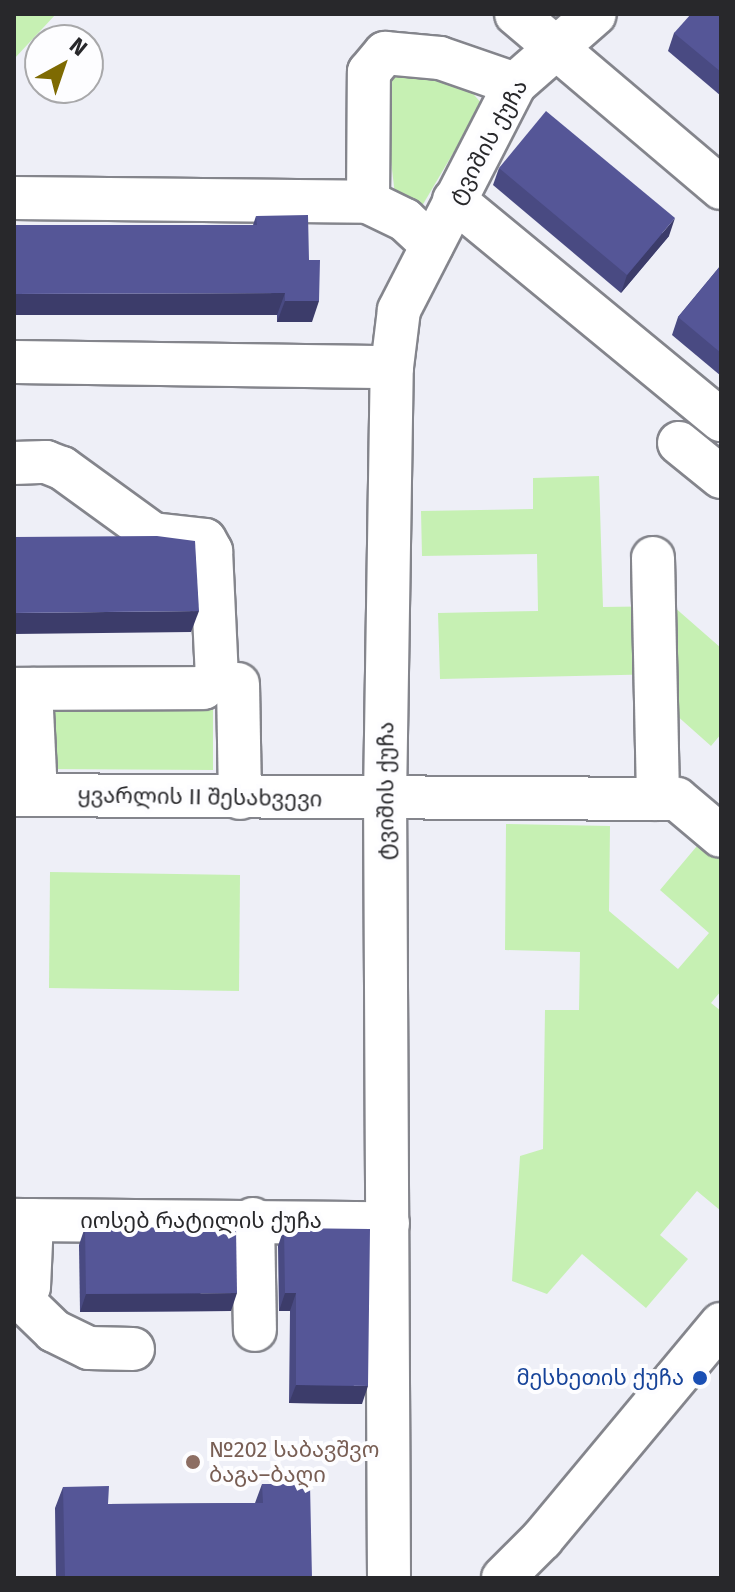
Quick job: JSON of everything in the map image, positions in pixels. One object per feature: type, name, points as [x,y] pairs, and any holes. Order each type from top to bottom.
[{"type":"street","points":[[516,14],[552,48],[721,188]]},
{"type":"street","name":"ტვიშის ქუჩა","points":[[389,1578],[385,799],[392,367],[399,310],[515,84],[552,48],[595,14]]},
{"type":"street","points":[[368,202],[369,72],[385,53],[440,58],[515,84]]},
{"type":"street","points":[[14,198],[368,202],[405,220],[432,245]]},
{"type":"street","points":[[454,200],[721,420]]},
{"type":"street","points":[[14,362],[392,367]]},
{"type":"street","points":[[679,443],[721,477]]},
{"type":"street","points":[[14,463],[46,462],[62,468],[153,534],[194,536],[211,551],[217,676],[203,688],[23,689],[25,795]]},
{"type":"street","points":[[653,558],[658,799],[677,799],[721,836]]},
{"type":"street","points":[[238,684],[240,798]]},
{"type":"street","name":"ყვარლის II შესახვევი","points":[[25,795],[658,799]]},
{"type":"street","points":[[253,1219],[255,1330]]},
{"type":"street","name":"იოსებ რატილის ქუჩა","points":[[23,1220],[253,1219],[388,1223]]},
{"type":"street","points":[[23,1220],[29,1287],[17,1299],[54,1331],[89,1348],[133,1349]]},
{"type":"street","points":[[503,1578],[542,1539],[721,1324]]},
{"type":"green space","points":[[14,14],[56,14],[47,24],[24,24],[24,48],[14,59]]},
{"type":"green space","points":[[390,63],[469,89],[482,104],[422,206],[414,210],[395,195],[382,84]]},
{"type":"green space","points":[[599,476],[603,607],[673,606],[721,648],[721,734],[711,746],[666,706],[665,674],[440,679],[438,613],[538,611],[537,554],[422,556],[421,511],[533,509],[533,478]]},
{"type":"green space","points":[[45,702],[213,703],[213,770],[44,769]]},
{"type":"green space","points":[[506,824],[610,826],[609,911],[678,969],[709,933],[660,890],[702,840],[721,856],[721,991],[711,1003],[721,1011],[721,1211],[697,1191],[660,1235],[688,1259],[646,1308],[582,1254],[547,1294],[512,1281],[520,1156],[543,1149],[545,1010],[579,1010],[580,952],[505,950]]},
{"type":"green space","points":[[50,872],[240,875],[239,991],[49,988]]},
{"type":"building","points":[[691,14],[721,14],[721,72],[674,33]]},
{"type":"building","points":[[546,111],[675,218],[627,275],[499,168]]},
{"type":"building","points":[[308,215],[309,260],[320,260],[319,301],[285,301],[285,293],[14,294],[14,225],[257,225],[256,216]]},
{"type":"building","points":[[721,265],[721,353],[678,317]]},
{"type":"building","points":[[157,536],[195,541],[199,611],[14,613],[14,537]]},
{"type":"building","points":[[85,1227],[236,1228],[237,1293],[86,1294]]},
{"type":"building","points":[[284,1228],[370,1229],[368,1386],[296,1385],[296,1293],[285,1293]]},
{"type":"building","points":[[262,1484],[310,1484],[312,1578],[65,1578],[63,1487],[109,1486],[108,1504],[263,1503]]},
{"type":"place","name":"მესხეთის ქუჩა","points":[[700,1378]]},
{"type":"place","name":"№202 საბავშვო ბაგა–ბაღი","points":[[193,1462]]}]
